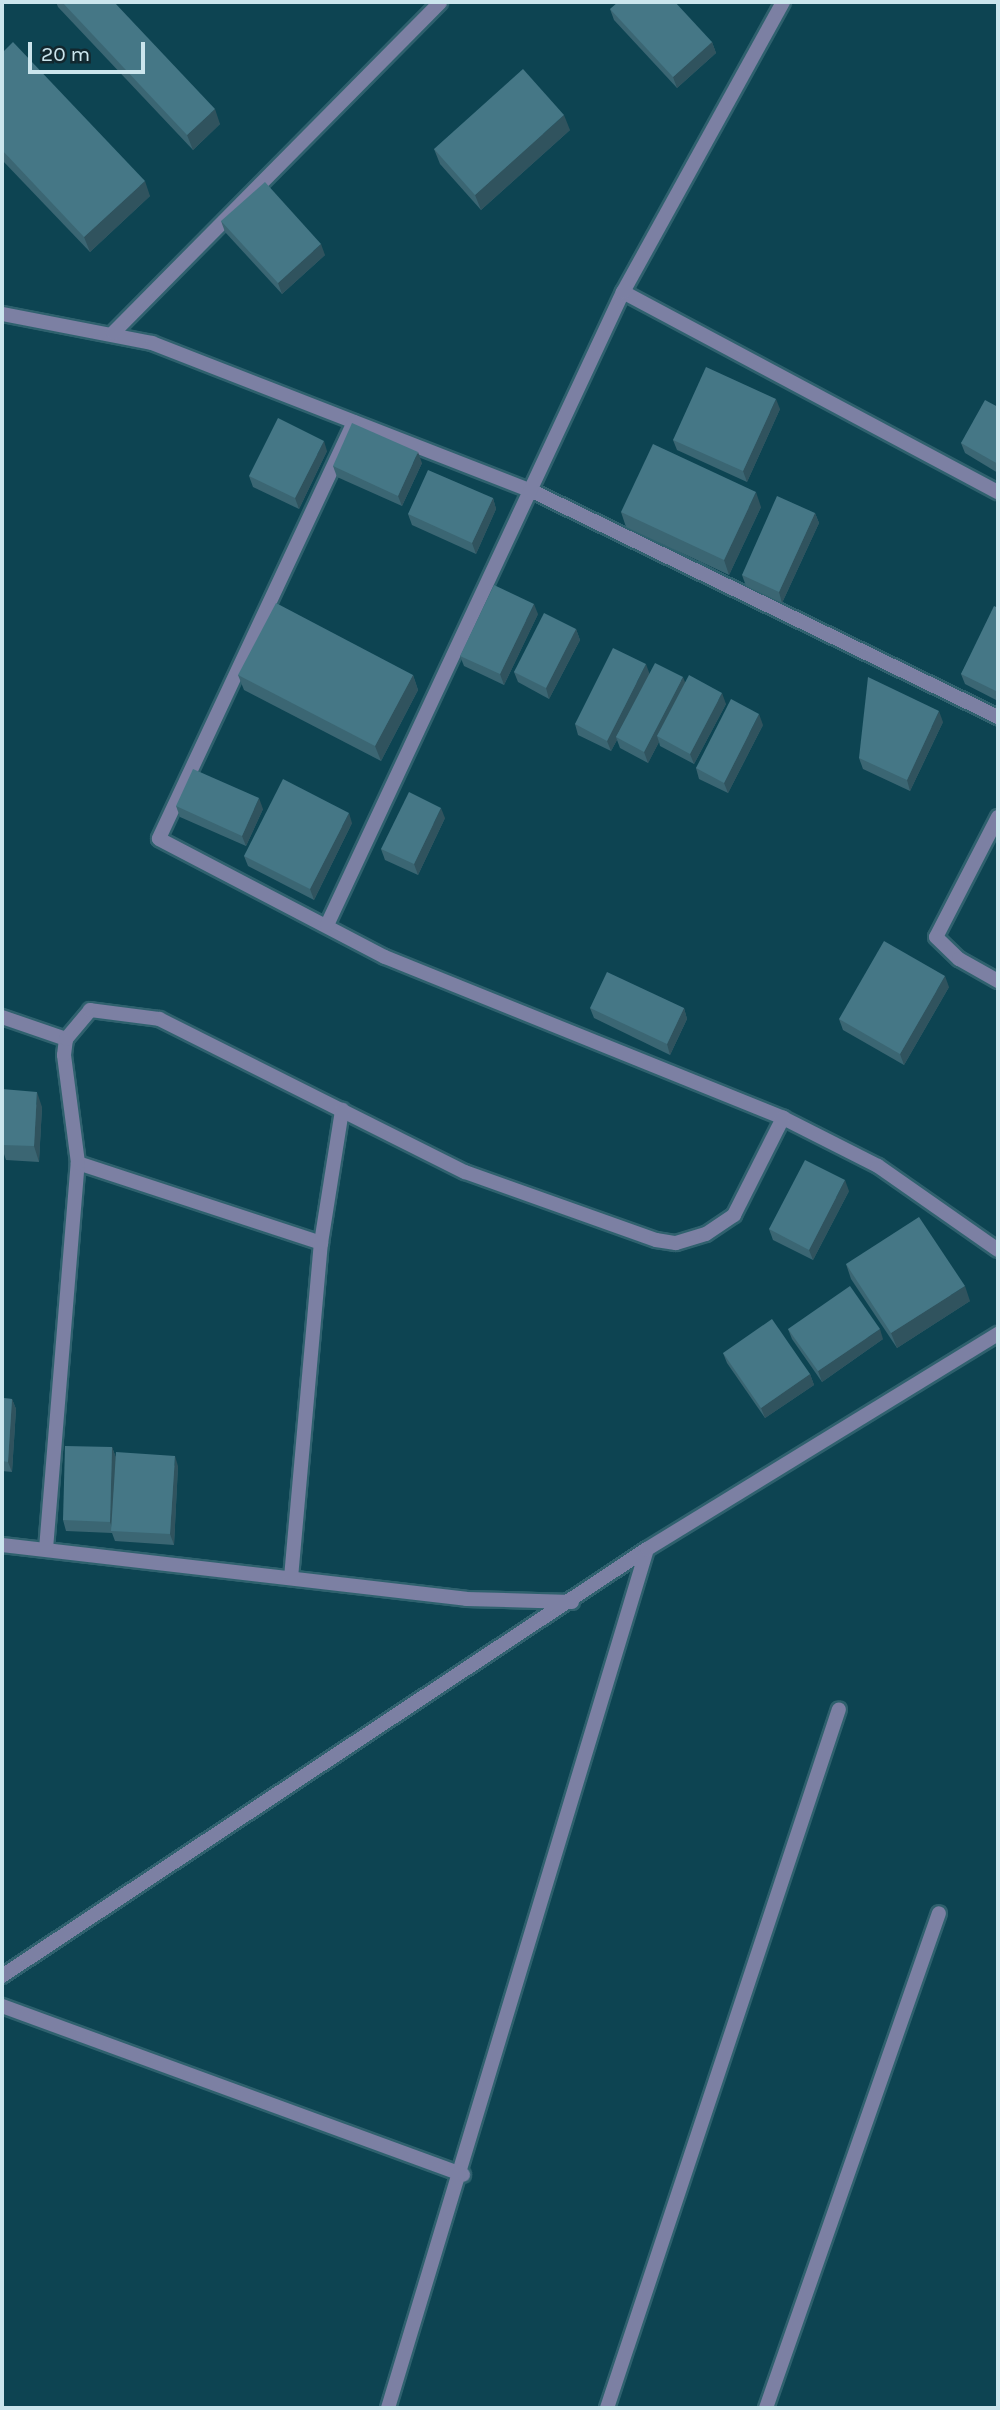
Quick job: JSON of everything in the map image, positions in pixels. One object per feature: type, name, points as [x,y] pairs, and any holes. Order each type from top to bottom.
[{"type":"street","points":[[113,333],[440,2]]},
{"type":"street","points":[[327,925],[533,491],[623,292],[783,2]]},
{"type":"street","points":[[623,292],[998,492]]},
{"type":"street","points":[[2,314],[113,333],[533,491],[998,717]]},
{"type":"street","points":[[354,422],[159,829],[159,839],[177,853],[327,925],[384,957],[783,1118],[878,1166],[998,1250]]},
{"type":"street","points":[[998,817],[936,937],[952,954],[998,981]]},
{"type":"street","points":[[46,1549],[78,1163],[66,1039],[90,1010],[159,1019],[465,1172],[676,1243],[706,1234],[734,1215],[783,1118]]},
{"type":"street","points":[[2,1017],[66,1039]]},
{"type":"street","points":[[291,1578],[321,1243],[342,1110]]},
{"type":"street","points":[[78,1163],[321,1243]]},
{"type":"street","points":[[2,1976],[572,1602],[647,1549],[998,1334]]},
{"type":"street","points":[[2,1545],[466,1599],[572,1602]]},
{"type":"street","points":[[388,2408],[463,2175],[647,1549]]},
{"type":"street","points":[[607,2408],[839,1709]]},
{"type":"street","points":[[766,2408],[939,1913]]},
{"type":"street","points":[[2,2006],[463,2175]]},
{"type":"building","points":[[62,2],[114,2],[215,109],[187,135]]},
{"type":"building","points":[[618,2],[675,2],[712,42],[673,77],[610,9]]},
{"type":"building","points":[[13,42],[145,181],[84,237],[2,150],[2,53]]},
{"type":"building","points":[[523,69],[564,115],[475,195],[434,149]]},
{"type":"building","points":[[265,182],[321,244],[278,283],[221,221]]},
{"type":"building","points":[[706,367],[776,399],[743,471],[673,440]]},
{"type":"building","points":[[985,400],[998,407],[998,464],[961,443]]},
{"type":"building","points":[[278,418],[324,441],[295,498],[249,476]]},
{"type":"building","points":[[352,423],[418,452],[398,496],[333,466]]},
{"type":"building","points":[[653,444],[756,492],[724,560],[621,512]]},
{"type":"building","points":[[428,470],[493,498],[472,543],[408,514]]},
{"type":"building","points":[[777,496],[815,513],[779,592],[742,575]]},
{"type":"building","points":[[494,585],[534,604],[500,674],[460,656]]},
{"type":"building","points":[[276,603],[413,675],[375,746],[238,675]]},
{"type":"building","points":[[994,606],[998,608],[998,692],[961,674]]},
{"type":"building","points":[[544,613],[576,629],[546,688],[514,672]]},
{"type":"building","points":[[613,648],[646,664],[607,741],[575,724]]},
{"type":"building","points":[[655,663],[683,677],[644,752],[616,737]]},
{"type":"building","points":[[689,675],[722,693],[690,754],[657,736]]},
{"type":"building","points":[[868,677],[939,711],[907,780],[859,758]]},
{"type":"building","points":[[731,699],[759,714],[724,783],[696,768]]},
{"type":"building","points":[[193,769],[259,798],[242,836],[176,806]]},
{"type":"building","points":[[283,779],[349,813],[310,889],[244,856]]},
{"type":"building","points":[[409,792],[441,808],[414,864],[381,849]]},
{"type":"building","points":[[884,941],[945,976],[900,1054],[839,1019]]},
{"type":"building","points":[[607,972],[684,1008],[667,1044],[590,1008]]},
{"type":"building","points":[[2,1089],[37,1092],[34,1146],[2,1145]]},
{"type":"building","points":[[805,1160],[845,1180],[809,1250],[769,1229]]},
{"type":"building","points":[[919,1217],[965,1286],[891,1333],[846,1264]]},
{"type":"building","points":[[850,1286],[880,1329],[818,1371],[788,1329]]},
{"type":"building","points":[[772,1319],[810,1374],[761,1408],[723,1353]]},
{"type":"building","points":[[2,1398],[12,1399],[8,1462],[2,1461]]},
{"type":"building","points":[[65,1446],[112,1447],[110,1522],[63,1520]]},
{"type":"building","points":[[116,1452],[175,1456],[170,1534],[111,1531]]}]
